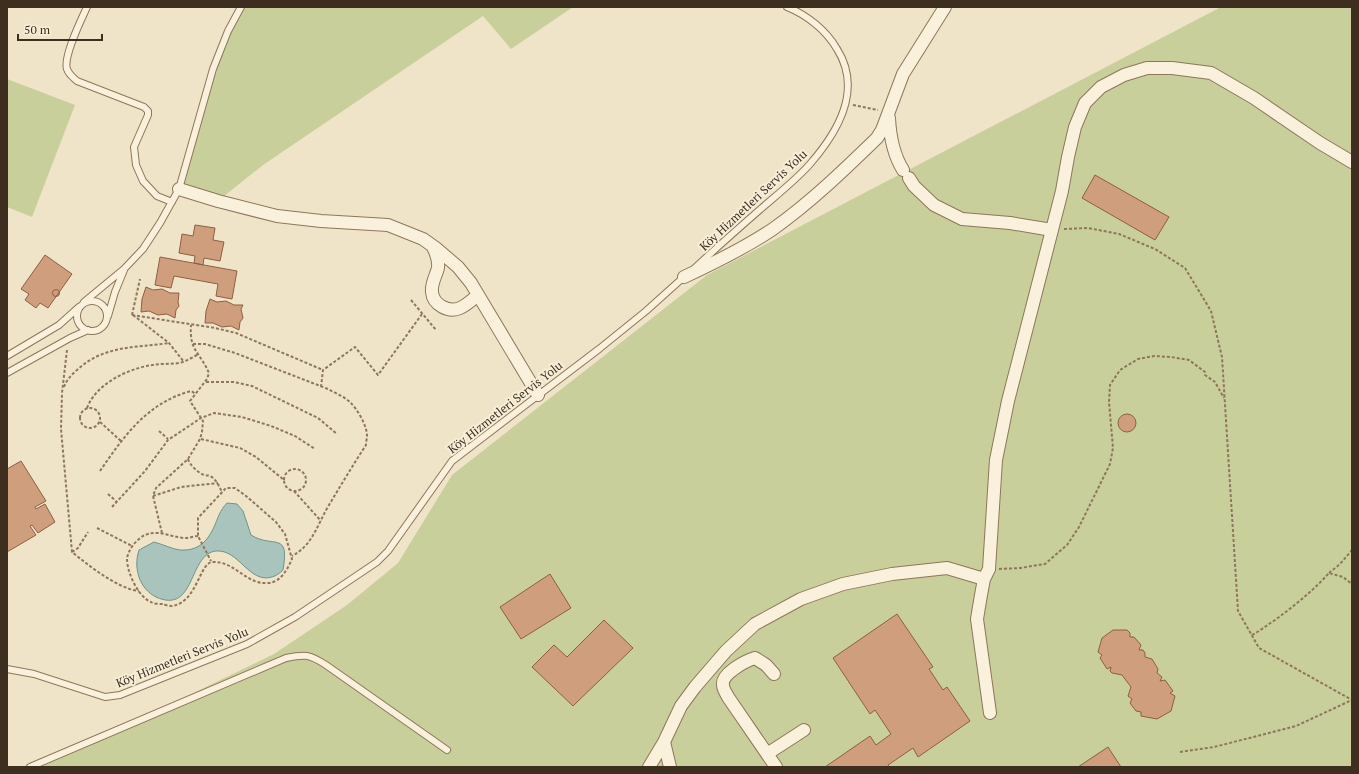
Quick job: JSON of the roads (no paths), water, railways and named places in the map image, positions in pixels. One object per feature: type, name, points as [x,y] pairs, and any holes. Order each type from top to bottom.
[{"type":"street","points":[[684,277],[734,253],[773,229],[823,190],[877,138],[882,130],[903,74],[945,7]]},
{"type":"street","points":[[990,712],[977,619],[981,595],[987,574],[996,460],[1008,401],[1062,191],[1075,128],[1085,103],[1101,87],[1124,75],[1147,68],[1172,68],[1211,73],[1254,98],[1320,143],[1352,162]]},
{"type":"street","points":[[888,114],[890,138],[898,162],[914,186],[934,206],[962,219],[1010,223],[1052,230]]},
{"type":"street","points":[[179,189],[218,201],[277,216],[321,221],[388,225],[423,239],[458,267],[471,283],[538,395]]},
{"type":"street","points":[[433,246],[438,258],[438,267],[432,284],[432,293],[436,302],[446,309],[459,308],[478,295]]},
{"type":"street","points":[[432,284],[437,278],[452,270],[462,273]]},
{"type":"street","points":[[649,767],[664,742],[681,706],[726,651],[755,624],[802,599],[843,584],[900,573],[947,568],[987,574]]},
{"type":"street","points":[[774,674],[766,665],[755,658],[741,664],[726,675],[723,680],[723,686],[728,697],[776,767]]},
{"type":"street","points":[[767,754],[804,730]]},
{"type":"street","points":[[664,742],[670,767]]},
{"type":"lane","points":[[87,7],[66,59],[66,68],[70,75],[77,81],[144,107],[148,111],[148,116],[134,147],[136,165],[143,181],[157,196],[172,202]]},
{"type":"lane","points":[[7,356],[59,324],[124,269],[143,249],[179,189],[213,69],[228,31],[241,7]]},
{"type":"lane","name":"Köy Hizmetleri Servis Yolu","points":[[7,669],[34,674],[105,697],[120,695],[248,644],[295,617],[377,562],[388,551],[452,460],[646,311],[810,165],[834,133],[847,104],[848,77],[842,56],[832,41],[814,23],[787,7]]},
{"type":"lane","points":[[7,373],[66,340],[88,330],[98,330],[105,324],[124,269]]},
{"type":"lane","points":[[88,330],[79,325],[77,320],[77,310],[82,304],[94,300],[99,302],[106,309],[107,319]]},
{"type":"lane","points":[[30,767],[286,658],[300,655],[313,657],[326,665],[448,750]]},
{"type":"water","points":[[227,503],[237,504],[243,511],[251,535],[259,539],[282,545],[285,558],[283,570],[273,577],[264,578],[257,576],[231,555],[216,551],[207,555],[200,562],[185,591],[178,598],[169,600],[156,597],[148,591],[142,583],[138,573],[137,557],[139,550],[154,542],[180,550],[197,547],[208,537],[221,511]]}]
